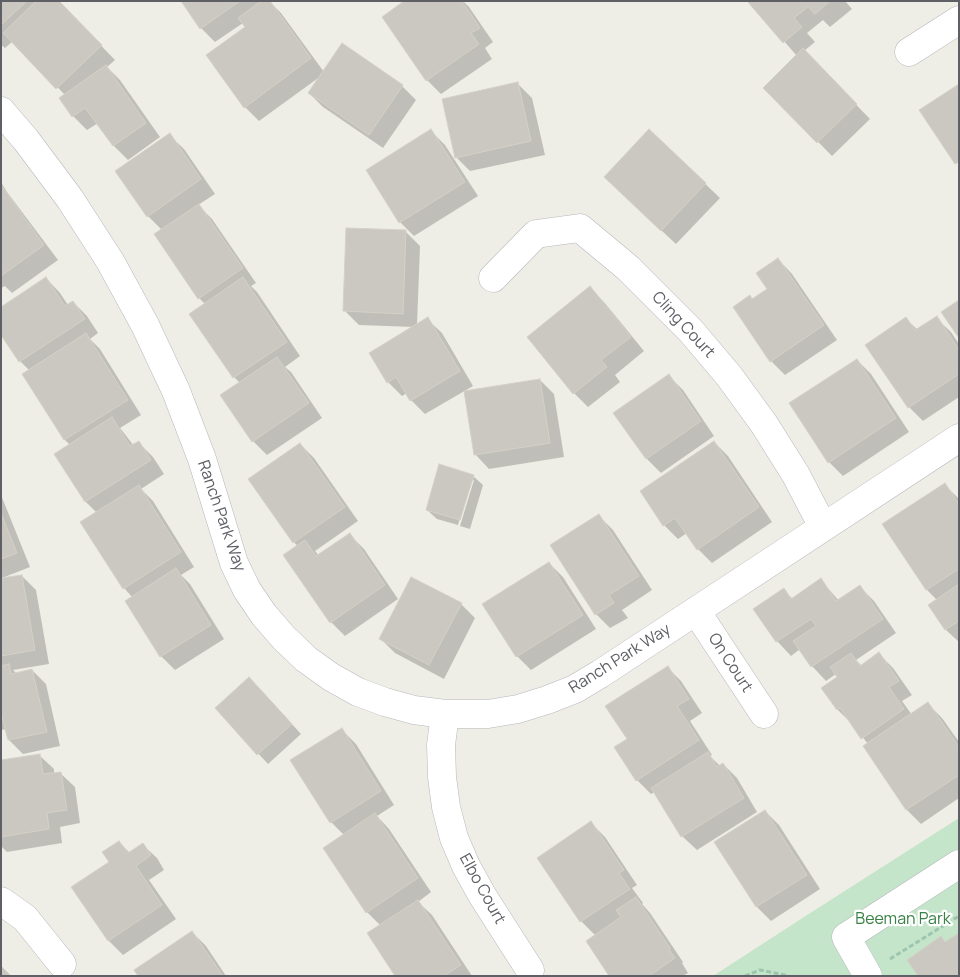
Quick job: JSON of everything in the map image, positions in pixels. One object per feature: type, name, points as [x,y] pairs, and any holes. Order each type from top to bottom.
[{"type":"street","points":[[909,52],[959,20]]},
{"type":"street","name":"Ranch Park Way","points":[[1,111],[26,140],[70,199],[110,261],[145,325],[176,391],[202,460],[234,563],[264,615],[306,659],[330,677],[358,692],[385,702],[414,710],[444,714],[488,714],[518,709],[575,689],[696,612],[959,438]]},
{"type":"street","name":"Cling Court","points":[[493,278],[536,234],[580,228],[628,268],[691,331],[729,376],[764,424],[796,475],[823,527]]},
{"type":"street","name":"On Court","points":[[696,612],[764,714]]},
{"type":"street","name":"Elbo Court","points":[[444,714],[441,745],[442,777],[446,807],[454,838],[466,866],[482,895],[530,970]]},
{"type":"street","points":[[868,975],[846,937],[959,864]]},
{"type":"street","points":[[1,901],[25,918],[62,964]]},
{"type":"path","points":[[868,975],[959,916]]},
{"type":"path","points":[[745,976],[760,970],[789,976]]},
{"type":"green space","name":"Beeman Park","points":[[959,818],[959,976],[713,976],[804,917]]},
{"type":"building","points":[[1,1],[27,1],[1,25]]},
{"type":"building","points":[[36,1],[59,1],[102,45],[56,89],[3,33]]},
{"type":"building","points":[[181,1],[240,1],[200,29]]},
{"type":"building","points":[[261,1],[270,1],[311,58],[244,108],[206,55],[245,27],[238,18]]},
{"type":"building","points":[[404,1],[462,1],[480,28],[471,33],[479,44],[426,81],[382,17]]},
{"type":"building","points":[[747,1],[830,1],[815,14],[808,7],[794,18],[802,27],[783,43]]},
{"type":"building","points":[[342,43],[403,85],[369,135],[308,93]]},
{"type":"building","points":[[803,48],[857,104],[817,143],[763,88]]},
{"type":"building","points":[[106,65],[146,123],[113,146],[85,108],[72,117],[59,98]]},
{"type":"building","points":[[518,82],[531,141],[455,158],[442,99]]},
{"type":"building","points":[[959,84],[959,162],[955,164],[919,110]]},
{"type":"building","points":[[431,129],[465,182],[399,223],[366,170]]},
{"type":"building","points":[[649,129],[706,183],[661,231],[604,177]]},
{"type":"building","points":[[170,133],[201,179],[147,217],[115,171]]},
{"type":"building","points":[[1,185],[44,245],[1,276]]},
{"type":"building","points":[[199,204],[243,268],[198,299],[154,234]]},
{"type":"building","points":[[346,228],[406,230],[403,314],[343,311]]},
{"type":"building","points":[[778,258],[824,325],[770,362],[733,307],[750,295],[752,299],[767,289],[756,273]]},
{"type":"building","points":[[46,277],[65,306],[73,301],[85,319],[19,362],[1,335],[1,307]]},
{"type":"building","points":[[243,277],[287,342],[233,378],[189,314]]},
{"type":"building","points":[[590,286],[631,337],[601,360],[607,367],[573,394],[527,337]]},
{"type":"building","points":[[959,300],[959,338],[941,312]]},
{"type":"building","points":[[937,316],[959,350],[959,374],[908,408],[865,345],[906,317],[915,330]]},
{"type":"building","points":[[428,317],[460,371],[410,401],[396,377],[387,383],[369,353]]},
{"type":"building","points":[[86,333],[128,400],[64,440],[22,374]]},
{"type":"building","points":[[277,357],[309,403],[252,442],[220,395]]},
{"type":"building","points":[[857,359],[896,418],[828,463],[789,403]]},
{"type":"building","points":[[669,374],[701,421],[646,459],[613,413]]},
{"type":"building","points":[[540,379],[550,443],[474,455],[464,391]]},
{"type":"building","points":[[112,417],[130,446],[139,441],[151,460],[85,502],[54,454]]},
{"type":"building","points":[[714,441],[759,507],[697,550],[675,518],[663,526],[640,491]]},
{"type":"building","points":[[300,443],[345,507],[293,543],[248,479]]},
{"type":"building","points":[[439,464],[474,475],[460,520],[426,510]]},
{"type":"building","points":[[945,483],[959,504],[959,569],[926,590],[882,524]]},
{"type":"building","points":[[139,485],[181,552],[123,589],[80,522]]},
{"type":"building","points":[[1,513],[17,553],[1,559]]},
{"type":"building","points":[[599,514],[639,576],[609,595],[614,603],[595,615],[550,545]]},
{"type":"building","points":[[350,533],[385,585],[330,623],[283,555],[305,540],[316,556]]},
{"type":"building","points":[[549,562],[583,615],[516,657],[482,604]]},
{"type":"building","points":[[176,568],[211,625],[160,657],[125,601]]},
{"type":"building","points":[[22,575],[35,650],[1,656],[1,578]]},
{"type":"building","points":[[411,577],[462,603],[429,665],[379,639]]},
{"type":"building","points":[[821,578],[836,601],[860,585],[883,619],[811,667],[793,641],[816,626],[811,619],[776,642],[753,609],[784,588],[791,599]]},
{"type":"building","points":[[959,584],[959,621],[945,630],[928,605]]},
{"type":"building","points":[[879,652],[899,681],[889,687],[904,709],[861,739],[840,708],[837,710],[821,688],[837,677],[830,667],[851,653],[860,666]]},
{"type":"building","points":[[9,664],[11,674],[32,669],[47,732],[8,740],[1,713],[1,666]]},
{"type":"building","points":[[668,666],[689,699],[677,706],[699,740],[636,781],[614,747],[627,739],[605,706]]},
{"type":"building","points":[[249,677],[292,724],[257,755],[215,708]]},
{"type":"building","points":[[928,702],[959,747],[959,775],[906,810],[863,746]]},
{"type":"building","points":[[342,728],[381,791],[330,823],[290,760]]},
{"type":"building","points":[[708,752],[717,767],[723,763],[744,798],[681,837],[651,788]]},
{"type":"building","points":[[40,754],[43,774],[61,772],[67,810],[47,813],[49,829],[1,837],[1,760]]},
{"type":"building","points":[[765,810],[807,875],[756,907],[714,842]]},
{"type":"building","points":[[375,813],[418,878],[366,913],[323,848]]},
{"type":"building","points":[[591,821],[624,870],[619,873],[630,889],[580,922],[537,858]]},
{"type":"building","points":[[119,841],[128,853],[143,843],[151,855],[136,866],[162,905],[108,941],[71,887],[109,862],[102,852]]},
{"type":"building","points":[[636,897],[675,958],[649,976],[609,976],[586,941],[621,917],[616,910]]},
{"type":"building","points":[[418,900],[461,965],[444,976],[395,976],[367,933]]},
{"type":"building","points":[[192,931],[223,976],[138,976],[134,970]]},
{"type":"building","points":[[959,933],[959,976],[918,976],[907,960],[941,936],[945,942]]},
{"type":"building","points":[[1,966],[11,976],[1,976]]}]
